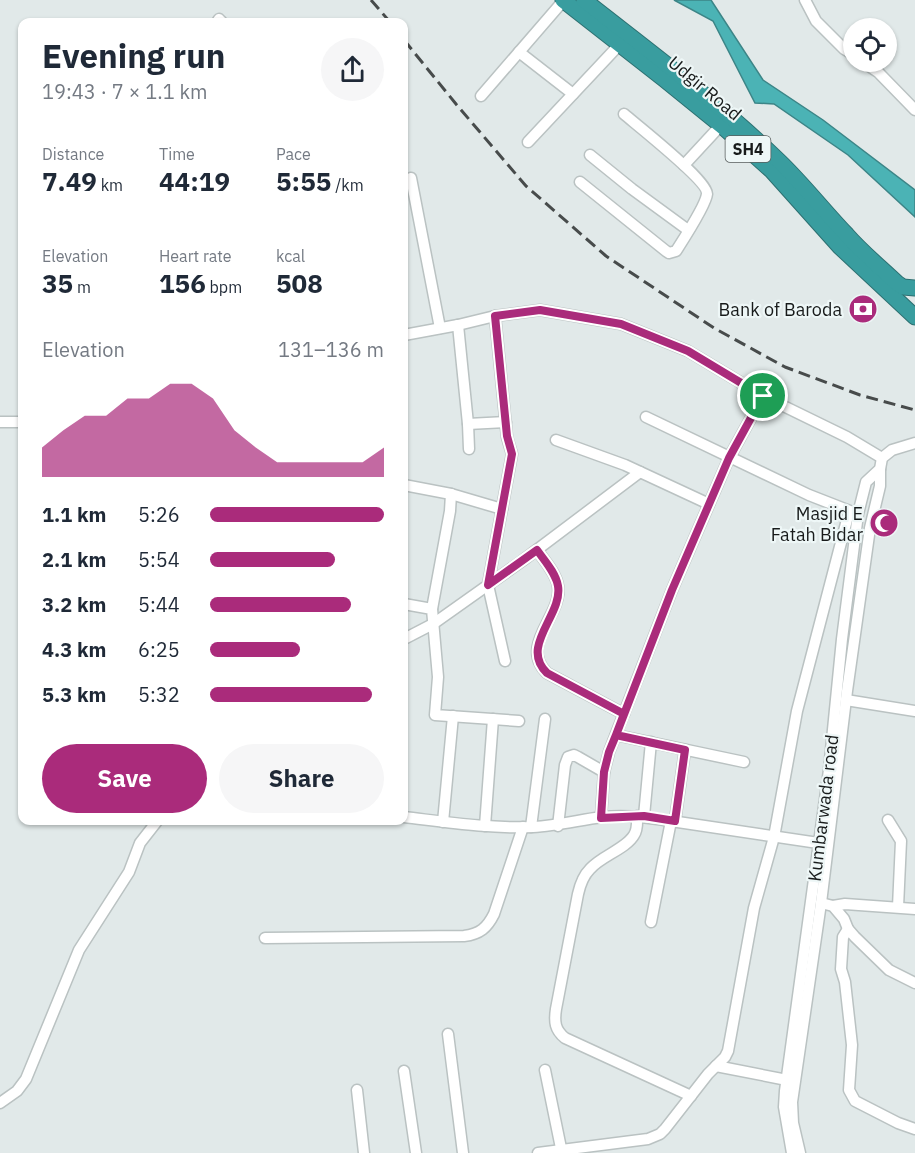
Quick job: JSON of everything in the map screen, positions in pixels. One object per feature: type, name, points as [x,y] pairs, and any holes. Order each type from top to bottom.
[{"type":"highway","name":"Udgir Road","points":[[564,0],[721,125],[772,171],[840,247],[915,317]]},
{"type":"highway","name":"Udgir Road","points":[[584,0],[672,69],[780,161],[848,237],[897,283],[903,287],[915,288]]},
{"type":"street","points":[[481,96],[564,0]]},
{"type":"street","points":[[805,0],[816,21],[843,48]]},
{"type":"street","points":[[528,142],[620,44]]},
{"type":"street","points":[[519,52],[573,94]]},
{"type":"street","points":[[878,72],[915,110]]},
{"type":"street","points":[[580,182],[669,253],[676,251],[705,201],[707,189],[684,165],[624,114]]},
{"type":"street","points":[[684,165],[721,125]]},
{"type":"street","points":[[590,154],[632,189],[688,230]]},
{"type":"street","points":[[411,178],[440,328]]},
{"type":"street","points":[[408,333],[495,316],[540,310],[621,324],[688,351],[763,396],[847,437],[881,464]]},
{"type":"street","points":[[495,316],[507,436],[512,454],[488,585],[505,661]]},
{"type":"street","points":[[458,325],[469,449]]},
{"type":"street","points":[[601,818],[604,772],[609,752],[672,590],[709,504],[729,458],[763,396]]},
{"type":"street","points":[[538,1153],[561,1152],[654,1137],[665,1129],[728,1051],[754,908],[774,837],[797,711],[854,513],[808,495],[646,417]]},
{"type":"street","points":[[0,422],[18,422]]},
{"type":"street","points":[[468,424],[506,422]]},
{"type":"street","points":[[556,441],[625,465],[709,504]]},
{"type":"street","name":"Kumbarwada road","points":[[800,1153],[793,1124],[792,1102],[821,903],[829,770],[854,513],[866,482],[892,450],[915,443]]},
{"type":"street","name":"Kumbarwada road","points":[[792,1153],[784,1107],[787,1080],[846,700],[870,528],[880,486],[881,464]]},
{"type":"street","points":[[408,637],[433,624],[488,585],[640,472]]},
{"type":"street","points":[[408,486],[451,494],[502,509]]},
{"type":"street","points":[[451,494],[432,609],[438,677],[435,715],[519,721]]},
{"type":"street","points":[[537,550],[559,587],[556,602],[538,646],[540,665],[547,673],[624,714]]},
{"type":"street","points":[[408,605],[432,609]]},
{"type":"street","points":[[846,700],[915,711]]},
{"type":"street","points":[[443,822],[453,716]]},
{"type":"street","points":[[485,826],[494,719]]},
{"type":"street","points":[[265,938],[465,936],[484,930],[490,923],[527,827],[545,719]]},
{"type":"street","points":[[616,735],[744,762]]},
{"type":"street","points":[[651,742],[641,816],[634,835],[624,845],[590,868],[581,883],[556,1009],[556,1027],[565,1038],[691,1096]]},
{"type":"street","points":[[651,922],[673,821],[685,750]]},
{"type":"street","points":[[558,826],[565,765],[568,757],[574,755],[604,772]]},
{"type":"street","points":[[408,818],[485,826],[527,827],[558,826],[601,818],[641,816],[823,844]]},
{"type":"street","points":[[888,820],[901,841],[898,907]]},
{"type":"street","points":[[0,1103],[17,1091],[26,1079],[79,950],[129,872],[140,843],[154,825]]},
{"type":"street","points":[[821,903],[833,906],[845,904],[915,909]]},
{"type":"street","points":[[833,906],[844,919],[848,929],[868,951],[890,970],[915,983]]},
{"type":"street","points":[[848,929],[843,937],[841,969],[845,981],[852,1045],[849,1090],[855,1101],[915,1129]]},
{"type":"street","points":[[448,1035],[463,1153]]},
{"type":"street","points":[[716,1066],[787,1080]]},
{"type":"street","points":[[545,1070],[561,1152]]},
{"type":"street","points":[[404,1071],[416,1153]]},
{"type":"street","points":[[357,1090],[364,1153]]},
{"type":"water","points":[[674,0],[711,0],[763,80],[823,120],[915,190],[915,217],[848,155],[774,104],[755,103],[713,21]]},
{"type":"railway","points":[[371,0],[387,18]]},
{"type":"railway","points":[[408,45],[526,186],[606,256],[714,328],[785,367],[860,395],[915,410]]},
{"type":"place","name":"Bank of Baroda","points":[[863,309]]},
{"type":"place","name":"Masjid E Fatah Bidar","points":[[884,523]]},
{"type":"route","points":[[763,396],[688,351],[621,324],[540,310],[495,316],[507,436],[512,454],[488,585],[537,550],[559,587],[556,602],[538,646],[540,665],[547,673],[624,714],[616,735],[685,750],[675,821],[644,816],[601,818],[604,772],[609,752],[616,735],[672,590],[729,458],[763,396]]}]
